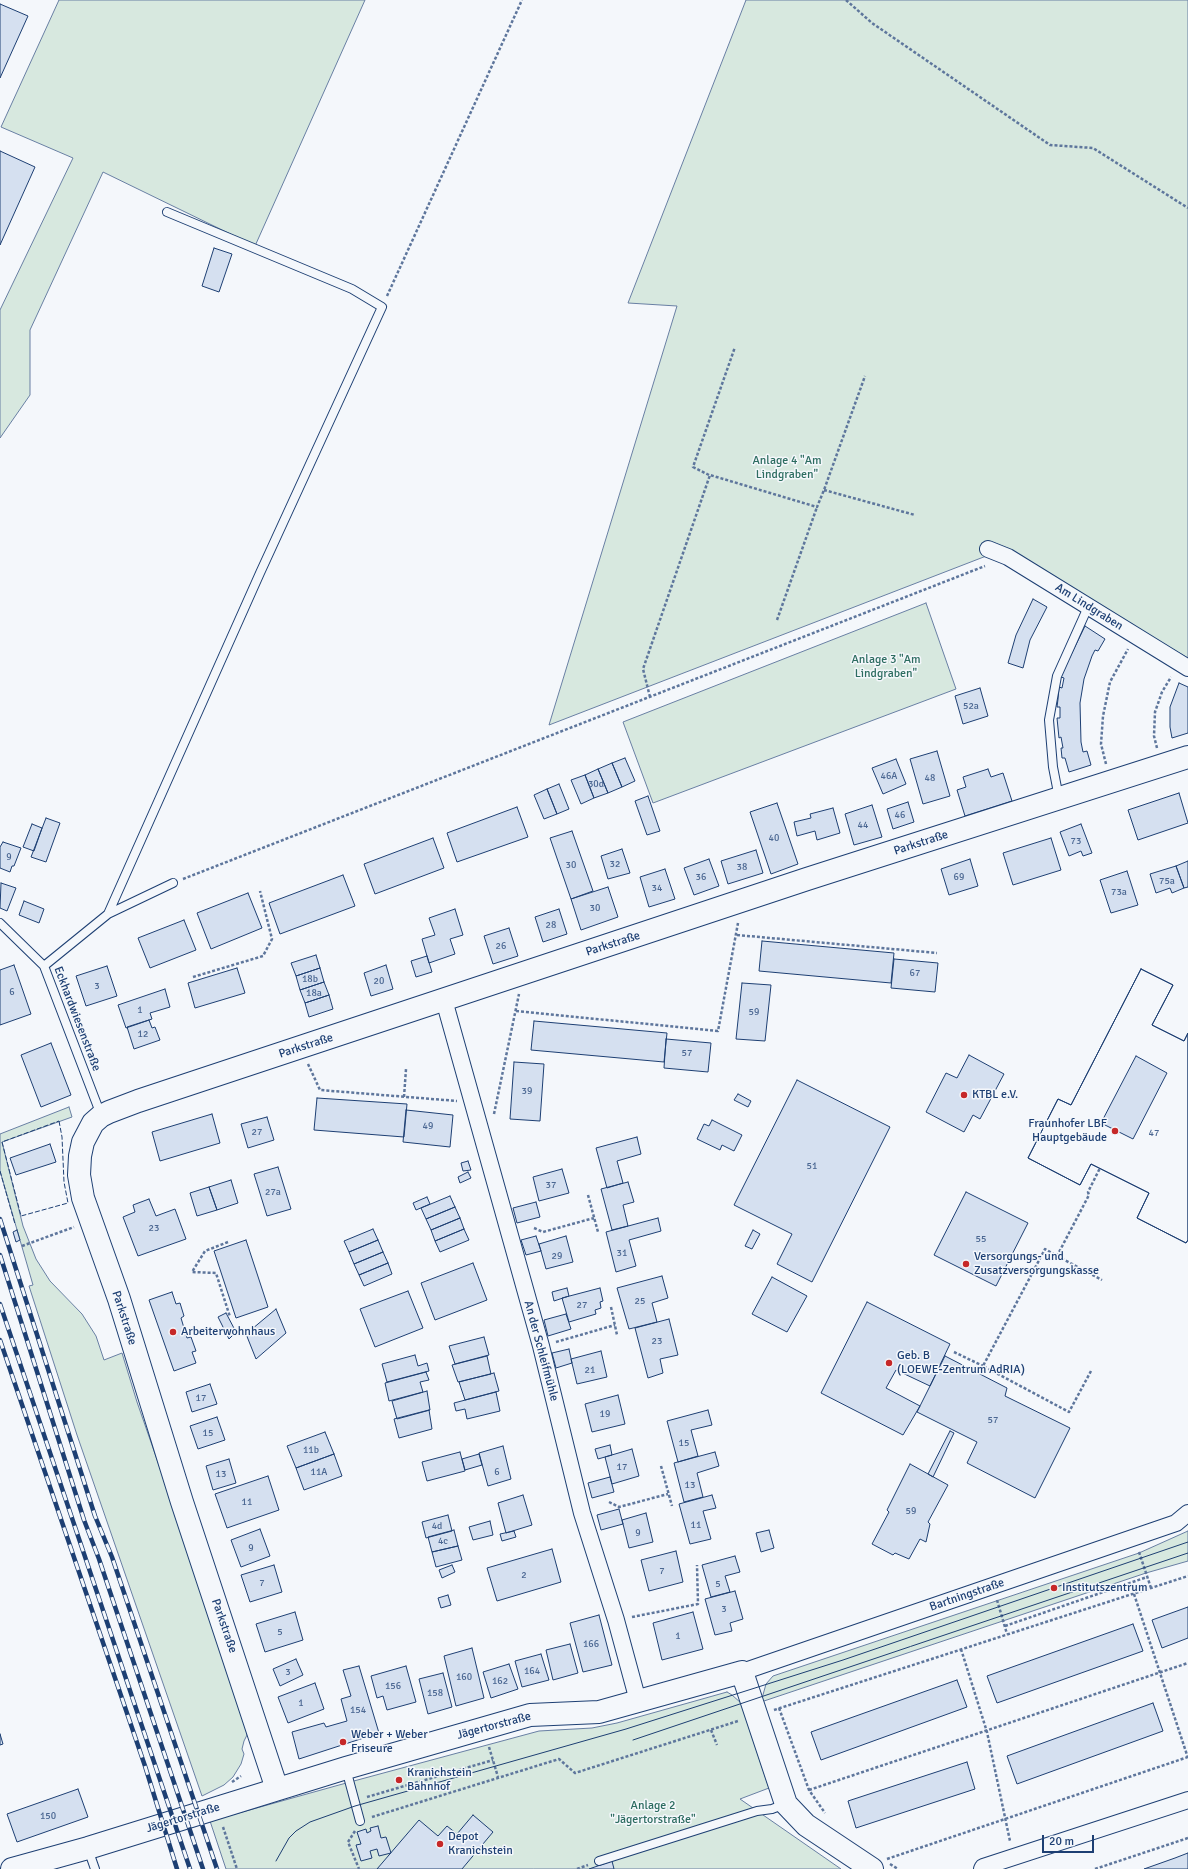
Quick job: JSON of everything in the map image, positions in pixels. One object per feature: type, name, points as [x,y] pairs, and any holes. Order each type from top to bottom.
[{"type":"street","name":"Am Lindgraben","points":[[988,550],[1008,557],[1183,665]]},
{"type":"street","name":"Parkstraße","points":[[277,1789],[182,1502],[118,1299],[80,1185],[79,1161],[83,1142],[93,1123],[101,1116],[138,1102],[740,902],[1188,757]]},
{"type":"street","name":"An der Schleifmühle","points":[[444,1000],[540,1346],[582,1513],[616,1620],[638,1701]]},
{"type":"street","name":"Bartningstraße","points":[[742,1672],[1176,1523],[1188,1512]]},
{"type":"street","name":"Jägertorstraße","points":[[12,1869],[88,1848],[346,1768],[530,1715],[599,1712],[742,1672]]},
{"type":"street","points":[[742,1672],[786,1804],[806,1825],[872,1869]]},
{"type":"street","points":[[982,1869],[1014,1857],[1188,1800]]},
{"type":"lane","points":[[108,914],[260,573],[382,307],[352,289],[167,212]]},
{"type":"lane","points":[[1059,799],[1053,767],[1049,720],[1057,676],[1088,607]]},
{"type":"lane","points":[[44,966],[108,914],[173,883]]},
{"type":"lane","name":"Eckhardwiesenstraße","points":[[0,923],[44,966],[101,1116]]},
{"type":"lane","points":[[346,1768],[360,1821]]},
{"type":"lane","points":[[599,1861],[757,1811],[772,1809],[786,1804]]},
{"type":"lane","points":[[88,1848],[95,1869]]},
{"type":"path","points":[[382,307],[522,0]]},
{"type":"path","points":[[846,0],[872,23],[1050,145],[1094,148],[1188,208]]},
{"type":"path","points":[[735,347],[693,466],[710,475],[817,507]]},
{"type":"path","points":[[777,620],[865,376]]},
{"type":"path","points":[[650,697],[642,669],[710,475]]},
{"type":"path","points":[[824,490],[915,515]]},
{"type":"path","points":[[173,883],[1008,557]]},
{"type":"path","points":[[1111,782],[1101,744],[1103,716],[1110,682],[1135,636]]},
{"type":"path","points":[[1161,766],[1154,736],[1155,712],[1162,692],[1183,665]]},
{"type":"path","points":[[193,977],[263,956],[272,939],[260,891]]},
{"type":"path","points":[[516,1011],[718,1032],[737,935],[740,902]]},
{"type":"path","points":[[737,935],[937,953]]},
{"type":"path","points":[[493,1119],[523,974]]},
{"type":"path","points":[[300,1048],[320,1090],[457,1101],[471,1098]]},
{"type":"path","points":[[404,1097],[406,1069]]},
{"type":"path","points":[[1057,1256],[1089,1195],[1088,1192],[1100,1168]]},
{"type":"path","points":[[588,1195],[598,1232]]},
{"type":"path","points":[[534,1228],[543,1232],[594,1218]]},
{"type":"path","points":[[22,1246],[91,1220]]},
{"type":"path","points":[[228,1242],[206,1250],[192,1272],[216,1273],[230,1317]]},
{"type":"path","points":[[983,1366],[1046,1249],[1102,1280]]},
{"type":"path","points":[[611,1307],[617,1335]]},
{"type":"path","points":[[540,1346],[615,1325]]},
{"type":"path","points":[[954,1352],[1069,1412],[1091,1371]]},
{"type":"path","points":[[661,1466],[672,1506]]},
{"type":"path","points":[[609,1502],[619,1506],[668,1494]]},
{"type":"path","points":[[1133,1552],[1138,1550],[1151,1588]]},
{"type":"path","points":[[616,1620],[698,1604],[697,1565]]},
{"type":"path","points":[[359,1869],[348,1842],[360,1821],[559,1759],[575,1773],[1188,1576]]},
{"type":"path","points":[[1004,1626],[1147,1577]]},
{"type":"path","points":[[898,1869],[884,1860],[1188,1757],[1134,1594]]},
{"type":"path","points":[[1004,1597],[996,1599],[1007,1634]]},
{"type":"path","points":[[962,1649],[987,1732],[1014,1857]]},
{"type":"path","points":[[809,1790],[1188,1664]]},
{"type":"path","points":[[779,1708],[809,1790],[827,1815]]},
{"type":"path","points":[[711,1730],[717,1745]]},
{"type":"path","points":[[362,1798],[493,1760]]},
{"type":"path","points":[[216,1808],[237,1869]]},
{"type":"path","points":[[1095,1869],[1188,1838]]},
{"type":"green space","points":[[59,0],[365,0],[255,246],[103,172],[30,330],[30,395],[0,438],[0,310],[73,158],[1,127]]},
{"type":"green space","name":"Anlage 4 \"Am Lindgraben\"","points":[[746,0],[1188,0],[1188,658],[994,546],[994,553],[549,725],[677,306],[628,303]]},
{"type":"green space","name":"Anlage 3 \"Am Lindgraben\"","points":[[926,603],[956,689],[653,803],[623,722]]},
{"type":"green space","points":[[69,1107],[72,1117],[2,1142],[23,1226],[36,1259],[50,1281],[82,1314],[96,1336],[104,1360],[122,1353],[137,1402],[185,1540],[245,1722],[247,1735],[242,1749],[244,1754],[241,1764],[233,1777],[224,1785],[202,1796],[77,1435],[29,1286],[33,1285],[0,1171],[0,1134]]},
{"type":"green space","points":[[1188,1531],[1188,1561],[1146,1573],[761,1702],[766,1684],[773,1676],[1139,1553]]},
{"type":"green space","name":"Anlage 2 \"Jägertorstraße\"","points":[[727,1692],[741,1703],[769,1788],[740,1799],[841,1869],[226,1869],[210,1821],[539,1731],[592,1728],[617,1723]]},
{"type":"building","points":[[0,4],[28,16],[0,78]]},
{"type":"building","points":[[0,151],[35,167],[0,245]]},
{"type":"building","points":[[214,248],[232,254],[219,292],[202,286]]},
{"type":"building","points":[[1033,599],[1047,607],[1030,640],[1023,668],[1008,663],[1016,635]]},
{"type":"building","points":[[1085,626],[1105,639],[1098,651],[1095,650],[1092,656],[1084,679],[1080,703],[1081,742],[1083,752],[1087,751],[1091,765],[1069,772],[1065,758],[1062,758],[1061,748],[1063,748],[1061,737],[1059,738],[1057,718],[1060,718],[1060,707],[1057,707],[1059,687],[1062,688],[1064,678],[1061,677],[1068,658],[1069,659]]},
{"type":"building","points":[[1179,683],[1188,687],[1188,733],[1172,738],[1170,727],[1170,707]]},
{"type":"building","points":[[980,688],[988,716],[963,724],[955,696]]},
{"type":"building","points":[[937,751],[950,796],[923,804],[910,759]]},
{"type":"building","points":[[625,758],[635,781],[622,787],[612,763]]},
{"type":"building","points":[[896,759],[906,784],[883,794],[872,768]]},
{"type":"building","points":[[612,763],[622,787],[608,793],[598,769]]},
{"type":"building","points":[[598,769],[608,793],[594,798],[585,775]]},
{"type":"building","points":[[988,769],[991,777],[1003,773],[1012,801],[965,816],[957,790],[966,787],[963,777]]},
{"type":"building","points":[[585,775],[594,798],[581,804],[571,780]]},
{"type":"building","points":[[559,784],[569,809],[557,814],[547,789]]},
{"type":"building","points":[[547,789],[557,814],[544,819],[534,795]]},
{"type":"building","points":[[1179,793],[1188,823],[1138,840],[1128,810]]},
{"type":"building","points":[[648,796],[660,831],[647,835],[635,801]]},
{"type":"building","points":[[908,802],[914,822],[893,829],[887,809]]},
{"type":"building","points":[[777,803],[798,864],[771,874],[750,812]]},
{"type":"building","points":[[872,805],[882,837],[854,845],[845,814]]},
{"type":"building","points":[[517,807],[528,837],[457,862],[447,833]]},
{"type":"building","points":[[833,808],[840,833],[817,840],[815,831],[797,836],[794,822],[811,818],[810,814]]},
{"type":"building","points":[[46,818],[60,823],[46,862],[31,857]]},
{"type":"building","points":[[32,824],[42,828],[34,851],[23,847]]},
{"type":"building","points":[[1081,824],[1092,853],[1083,856],[1081,851],[1069,856],[1060,832]]},
{"type":"building","points":[[572,831],[593,891],[571,899],[550,838]]},
{"type":"building","points":[[433,838],[444,868],[375,894],[364,864]]},
{"type":"building","points":[[1051,838],[1061,870],[1013,885],[1003,853]]},
{"type":"building","points":[[3,842],[21,848],[10,872],[0,868],[0,847]]},
{"type":"building","points":[[622,849],[630,873],[608,879],[601,856]]},
{"type":"building","points":[[756,850],[763,873],[728,884],[721,861]]},
{"type":"building","points":[[709,859],[719,886],[694,895],[684,868]]},
{"type":"building","points":[[970,859],[978,886],[949,895],[941,869]]},
{"type":"building","points":[[1188,861],[1188,887],[1184,888],[1176,866]]},
{"type":"building","points":[[1176,866],[1184,888],[1172,893],[1170,888],[1156,893],[1150,874]]},
{"type":"building","points":[[665,869],[675,899],[649,907],[640,877]]},
{"type":"building","points":[[1127,871],[1138,905],[1111,913],[1100,880]]},
{"type":"building","points":[[343,875],[355,906],[280,934],[269,903]]},
{"type":"building","points":[[1,883],[16,888],[7,911],[0,908]]},
{"type":"building","points":[[608,887],[618,917],[581,930],[571,899]]},
{"type":"building","points":[[248,893],[262,928],[211,949],[197,913]]},
{"type":"building","points":[[24,901],[44,909],[39,923],[19,915]]},
{"type":"building","points":[[455,909],[463,935],[450,939],[455,954],[429,963],[422,939],[435,935],[429,918]]},
{"type":"building","points":[[559,909],[567,934],[543,942],[535,917]]},
{"type":"building","points":[[184,920],[196,950],[150,968],[138,938]]},
{"type":"building","points":[[509,928],[518,956],[493,964],[484,936]]},
{"type":"building","points":[[762,941],[894,953],[891,983],[759,971]]},
{"type":"building","points":[[316,955],[320,968],[296,976],[291,963]]},
{"type":"building","points":[[427,956],[432,972],[416,977],[411,961]]},
{"type":"building","points":[[894,959],[938,963],[935,992],[891,988]]},
{"type":"building","points":[[14,965],[31,1014],[0,1025],[0,970]]},
{"type":"building","points":[[386,965],[393,989],[371,996],[364,973]]},
{"type":"building","points":[[107,966],[117,996],[86,1006],[76,976]]},
{"type":"building","points":[[237,968],[245,993],[195,1008],[188,983]]},
{"type":"building","points":[[320,968],[324,982],[300,990],[296,976]]},
{"type":"building","name":"Fraunhofer LBF Hauptgebäude","points":[[1141,969],[1173,985],[1152,1025],[1184,1041],[1188,1033],[1188,1240],[1186,1243],[1137,1218],[1149,1193],[1091,1164],[1080,1185],[1028,1158],[1058,1099],[1071,1105]],"holes":[[[1136,1056],[1167,1073],[1133,1139],[1101,1123]]]},
{"type":"building","name":"Fraunhofer LBF Hauptgebäude","points":[[1141,969],[1173,985],[1152,1025],[1184,1041],[1188,1033],[1188,1240],[1186,1243],[1137,1218],[1149,1193],[1091,1164],[1080,1185],[1028,1158],[1058,1099],[1071,1105]]},
{"type":"building","points":[[324,982],[329,995],[305,1003],[300,990]]},
{"type":"building","points":[[742,983],[771,985],[765,1041],[736,1039]]},
{"type":"building","points":[[165,989],[170,1007],[150,1013],[152,1019],[126,1028],[118,1005]]},
{"type":"building","points":[[329,995],[333,1009],[309,1017],[305,1003]]},
{"type":"building","points":[[149,1020],[152,1028],[155,1027],[160,1040],[134,1049],[127,1027]]},
{"type":"building","points":[[534,1021],[667,1033],[664,1062],[531,1050]]},
{"type":"building","points":[[666,1039],[711,1043],[708,1072],[664,1068]]},
{"type":"building","points":[[51,1043],[71,1095],[41,1107],[21,1055]]},
{"type":"building","name":"KTBL e.V.","points":[[969,1055],[1004,1074],[980,1119],[973,1115],[964,1132],[926,1112],[946,1073],[957,1078]]},
{"type":"building","points":[[514,1062],[544,1064],[540,1121],[510,1119]]},
{"type":"building","points":[[797,1080],[890,1127],[812,1282],[777,1264],[792,1234],[734,1205]]},
{"type":"building","points":[[738,1094],[751,1101],[748,1107],[734,1100]]},
{"type":"building","points":[[317,1098],[407,1104],[404,1137],[314,1130]]},
{"type":"building","points":[[406,1110],[453,1115],[450,1147],[403,1142]]},
{"type":"building","points":[[212,1114],[220,1143],[160,1161],[152,1132]]},
{"type":"building","points":[[267,1117],[274,1140],[248,1148],[241,1124]]},
{"type":"building","points":[[712,1120],[742,1135],[734,1151],[722,1145],[720,1150],[697,1139],[704,1124],[709,1126]]},
{"type":"building","points":[[637,1137],[641,1154],[617,1161],[623,1183],[607,1188],[596,1148]]},
{"type":"building","points":[[50,1144],[56,1162],[16,1175],[10,1158]]},
{"type":"building","points":[[468,1161],[471,1170],[463,1171],[461,1163]]},
{"type":"building","points":[[278,1167],[291,1209],[267,1216],[254,1174]]},
{"type":"building","points":[[562,1169],[569,1193],[539,1201],[533,1177]]},
{"type":"building","points":[[468,1172],[471,1178],[460,1183],[458,1177]]},
{"type":"building","points":[[231,1180],[238,1203],[217,1210],[209,1187]]},
{"type":"building","points":[[628,1182],[634,1202],[623,1205],[628,1226],[612,1230],[601,1189]]},
{"type":"building","points":[[209,1187],[217,1210],[197,1216],[190,1193]]},
{"type":"building","points":[[966,1192],[1028,1223],[996,1286],[934,1255]]},
{"type":"building","points":[[450,1196],[455,1207],[426,1219],[421,1208]]},
{"type":"building","points":[[427,1197],[430,1204],[416,1210],[413,1203]]},
{"type":"building","points":[[149,1199],[156,1216],[175,1209],[186,1239],[138,1256],[123,1217],[135,1212],[133,1205]]},
{"type":"building","points":[[536,1202],[540,1217],[517,1223],[513,1208]]},
{"type":"building","points":[[455,1207],[460,1218],[431,1230],[426,1219]]},
{"type":"building","points":[[460,1218],[464,1229],[435,1241],[431,1230]]},
{"type":"building","points":[[658,1218],[661,1231],[629,1240],[636,1266],[616,1272],[606,1232]]},
{"type":"building","points":[[373,1229],[378,1240],[349,1252],[344,1241]]},
{"type":"building","points":[[464,1229],[469,1240],[440,1252],[435,1241]]},
{"type":"building","points":[[17,1230],[20,1240],[16,1242],[13,1232]]},
{"type":"building","points":[[753,1230],[760,1234],[752,1249],[745,1246]]},
{"type":"building","points":[[536,1236],[541,1251],[526,1255],[521,1240]]},
{"type":"building","points":[[566,1236],[573,1262],[546,1269],[539,1244]]},
{"type":"building","points":[[246,1240],[268,1307],[236,1318],[214,1251]]},
{"type":"building","points":[[378,1240],[383,1252],[354,1264],[349,1252]]},
{"type":"building","points":[[383,1252],[388,1263],[359,1275],[354,1264]]},
{"type":"building","points":[[388,1263],[392,1274],[364,1286],[359,1275]]},
{"type":"building","points":[[473,1263],[487,1300],[435,1320],[421,1283]]},
{"type":"building","points":[[662,1276],[668,1298],[652,1303],[657,1322],[629,1329],[617,1288]]},
{"type":"building","points":[[772,1277],[807,1296],[787,1332],[752,1314]]},
{"type":"building","points":[[567,1288],[569,1296],[554,1301],[552,1292]]},
{"type":"building","points":[[600,1288],[603,1301],[600,1302],[601,1308],[595,1310],[596,1314],[569,1322],[562,1298]]},
{"type":"building","points":[[408,1291],[423,1328],[375,1347],[360,1309]]},
{"type":"building","name":"Arbeiterwohnhaus","points":[[172,1292],[176,1304],[180,1303],[184,1316],[181,1318],[187,1338],[191,1337],[196,1351],[192,1352],[196,1363],[174,1371],[149,1300]]},
{"type":"building","name":"Geb. B (LOEWE-Zentrum AdRIA)","points":[[867,1302],[950,1344],[930,1386],[896,1370],[886,1388],[920,1406],[903,1435],[821,1393]]},
{"type":"building","points":[[276,1309],[286,1333],[256,1359],[246,1334]]},
{"type":"building","points":[[226,1313],[236,1332],[229,1339],[218,1317]]},
{"type":"building","points":[[566,1314],[571,1329],[548,1336],[544,1320]]},
{"type":"building","points":[[669,1319],[678,1355],[660,1359],[663,1373],[648,1378],[635,1328]]},
{"type":"building","points":[[484,1337],[489,1355],[455,1364],[449,1346]]},
{"type":"building","points":[[569,1349],[572,1363],[556,1368],[552,1353]]},
{"type":"building","points":[[601,1351],[607,1377],[577,1384],[571,1359]]},
{"type":"building","points":[[415,1355],[418,1366],[427,1363],[429,1371],[387,1382],[382,1364]]},
{"type":"building","points":[[487,1356],[491,1374],[458,1382],[452,1365]]},
{"type":"building","points":[[945,1356],[1007,1388],[1005,1396],[1070,1428],[1035,1498],[967,1463],[977,1442],[917,1412]]},
{"type":"building","points":[[426,1372],[429,1380],[420,1382],[423,1392],[389,1401],[385,1383]]},
{"type":"building","points":[[494,1373],[499,1391],[465,1400],[459,1382]]},
{"type":"building","points":[[210,1384],[217,1404],[192,1412],[186,1392]]},
{"type":"building","points":[[427,1391],[430,1410],[397,1419],[392,1401]]},
{"type":"building","points":[[496,1392],[500,1411],[467,1419],[465,1409],[456,1411],[454,1403]]},
{"type":"building","points":[[618,1395],[625,1424],[592,1432],[585,1404]]},
{"type":"building","points":[[429,1410],[432,1429],[399,1438],[394,1419]]},
{"type":"building","points":[[708,1410],[712,1425],[691,1430],[698,1456],[678,1462],[667,1421]]},
{"type":"building","points":[[217,1417],[225,1440],[198,1449],[190,1426]]},
{"type":"building","points":[[950,1431],[954,1433],[933,1477],[928,1474]]},
{"type":"building","points":[[325,1432],[334,1454],[296,1468],[287,1446]]},
{"type":"building","points":[[610,1445],[612,1455],[598,1459],[595,1449]]},
{"type":"building","points":[[503,1446],[511,1479],[488,1486],[479,1453]]},
{"type":"building","points":[[632,1449],[639,1476],[612,1484],[605,1457]]},
{"type":"building","points":[[460,1452],[465,1471],[427,1481],[422,1462]]},
{"type":"building","points":[[715,1452],[719,1466],[697,1473],[703,1497],[684,1502],[674,1463]]},
{"type":"building","points":[[334,1454],[342,1476],[304,1490],[296,1468]]},
{"type":"building","points":[[479,1454],[482,1465],[465,1470],[462,1459]]},
{"type":"building","points":[[229,1459],[236,1483],[213,1490],[206,1466]]},
{"type":"building","points":[[910,1464],[948,1485],[928,1522],[930,1524],[926,1542],[920,1539],[909,1559],[895,1553],[893,1555],[872,1544],[889,1512],[887,1510]]},
{"type":"building","points":[[268,1476],[279,1510],[227,1528],[215,1494]]},
{"type":"building","points":[[610,1477],[614,1492],[592,1498],[588,1483]]},
{"type":"building","points":[[523,1495],[532,1525],[506,1533],[498,1503]]},
{"type":"building","points":[[712,1495],[716,1508],[703,1511],[711,1539],[690,1544],[679,1504]]},
{"type":"building","points":[[619,1509],[623,1524],[601,1530],[597,1515]]},
{"type":"building","points":[[646,1513],[653,1542],[629,1548],[622,1520]]},
{"type":"building","points":[[448,1515],[452,1531],[426,1538],[422,1522]]},
{"type":"building","points":[[490,1521],[493,1535],[473,1540],[469,1527]]},
{"type":"building","points":[[260,1529],[270,1556],[241,1567],[231,1540]]},
{"type":"building","points":[[454,1530],[458,1546],[432,1552],[428,1537]]},
{"type":"building","points":[[769,1530],[774,1548],[761,1552],[756,1533]]},
{"type":"building","points":[[514,1531],[516,1537],[502,1541],[500,1534]]},
{"type":"building","points":[[458,1546],[462,1560],[436,1567],[432,1552]]},
{"type":"building","points":[[552,1549],[561,1582],[497,1601],[487,1568]]},
{"type":"building","points":[[676,1551],[683,1582],[649,1591],[641,1560]]},
{"type":"building","points":[[735,1556],[740,1572],[725,1576],[730,1592],[711,1597],[702,1565]]},
{"type":"building","points":[[274,1565],[282,1592],[250,1602],[241,1575]]},
{"type":"building","points":[[452,1565],[455,1572],[442,1578],[439,1570]]},
{"type":"building","points":[[735,1591],[743,1619],[730,1623],[732,1631],[715,1635],[705,1599]]},
{"type":"building","points":[[448,1595],[451,1605],[441,1608],[438,1598]]},
{"type":"building","points":[[1188,1607],[1188,1638],[1162,1648],[1152,1620]]},
{"type":"building","points":[[295,1612],[303,1640],[265,1652],[256,1624]]},
{"type":"building","points":[[693,1612],[703,1649],[662,1660],[653,1623]]},
{"type":"building","points":[[599,1615],[612,1665],[583,1672],[570,1623]]},
{"type":"building","points":[[1133,1624],[1143,1651],[997,1703],[987,1676]]},
{"type":"building","points":[[570,1644],[578,1673],[553,1680],[546,1650]]},
{"type":"building","points":[[472,1648],[484,1698],[456,1706],[444,1656]]},
{"type":"building","points":[[541,1654],[549,1680],[522,1687],[515,1661]]},
{"type":"building","points":[[296,1659],[303,1675],[280,1686],[273,1669]]},
{"type":"building","points":[[509,1664],[518,1689],[491,1698],[483,1672]]},
{"type":"building","points":[[359,1666],[379,1733],[299,1759],[292,1732],[324,1723],[326,1727],[347,1721],[341,1699],[351,1696],[343,1670]]},
{"type":"building","points":[[406,1666],[416,1702],[387,1710],[383,1696],[377,1698],[371,1676]]},
{"type":"building","points":[[443,1673],[452,1707],[428,1714],[419,1679]]},
{"type":"building","points":[[957,1680],[967,1707],[821,1760],[811,1732]]},
{"type":"building","points":[[315,1683],[324,1709],[288,1723],[278,1697]]},
{"type":"building","points":[[1153,1703],[1163,1731],[1017,1784],[1007,1756]]},
{"type":"building","points":[[0,1734],[3,1744],[0,1745]]},
{"type":"building","points":[[967,1762],[975,1789],[856,1828],[848,1801]]},
{"type":"building","points":[[78,1789],[88,1817],[17,1842],[7,1814]]},
{"type":"building","name":"Depot Kranichstein","points":[[473,1815],[493,1832],[462,1869],[377,1869],[419,1820],[438,1836],[447,1826],[457,1834]]},
{"type":"building","points":[[378,1826],[381,1838],[386,1837],[391,1853],[379,1856],[377,1849],[370,1851],[372,1858],[361,1861],[356,1845],[361,1844],[357,1832],[366,1829],[367,1833],[371,1831],[370,1828]]},
{"type":"building","points":[[1188,1853],[1188,1869],[1144,1869],[1175,1858]]},
{"type":"building","points":[[612,1861],[614,1869],[589,1869]]},
{"type":"tram line","points":[[276,1861],[289,1838],[296,1831],[310,1822],[355,1806],[626,1729],[843,1660],[1188,1542]]},
{"type":"tram line","points":[[633,1740],[1188,1553]]},
{"type":"railway","points":[[0,1219],[95,1516],[112,1557],[217,1869]]},
{"type":"railway","points":[[0,1255],[84,1520],[99,1559],[203,1869]]},
{"type":"railway","points":[[0,1304],[190,1869]]},
{"type":"railway","points":[[0,1340],[145,1766],[177,1869]]},
{"type":"fence","points":[[59,1121],[62,1137],[64,1182],[68,1203],[21,1216],[2,1142],[59,1121]]},
{"type":"fence","points":[[0,1171],[15,1224]]},
{"type":"place","name":"KTBL e.V.","points":[[964,1095]]},
{"type":"place","name":"Fraunhofer LBF Hauptgebäude","points":[[1115,1131]]},
{"type":"place","name":"Versorgungs- und Zusatzversorgungskasse","points":[[966,1264]]},
{"type":"place","name":"Arbeiterwohnhaus","points":[[173,1332]]},
{"type":"place","name":"Geb. B (LOEWE-Zentrum AdRIA)","points":[[889,1363]]},
{"type":"place","name":"Institutszentrum","points":[[1054,1588]]},
{"type":"place","name":"Weber + Weber Friseure","points":[[343,1742]]},
{"type":"place","name":"Kranichstein Bahnhof","points":[[399,1780]]},
{"type":"place","name":"Depot Kranichstein","points":[[440,1844]]}]
